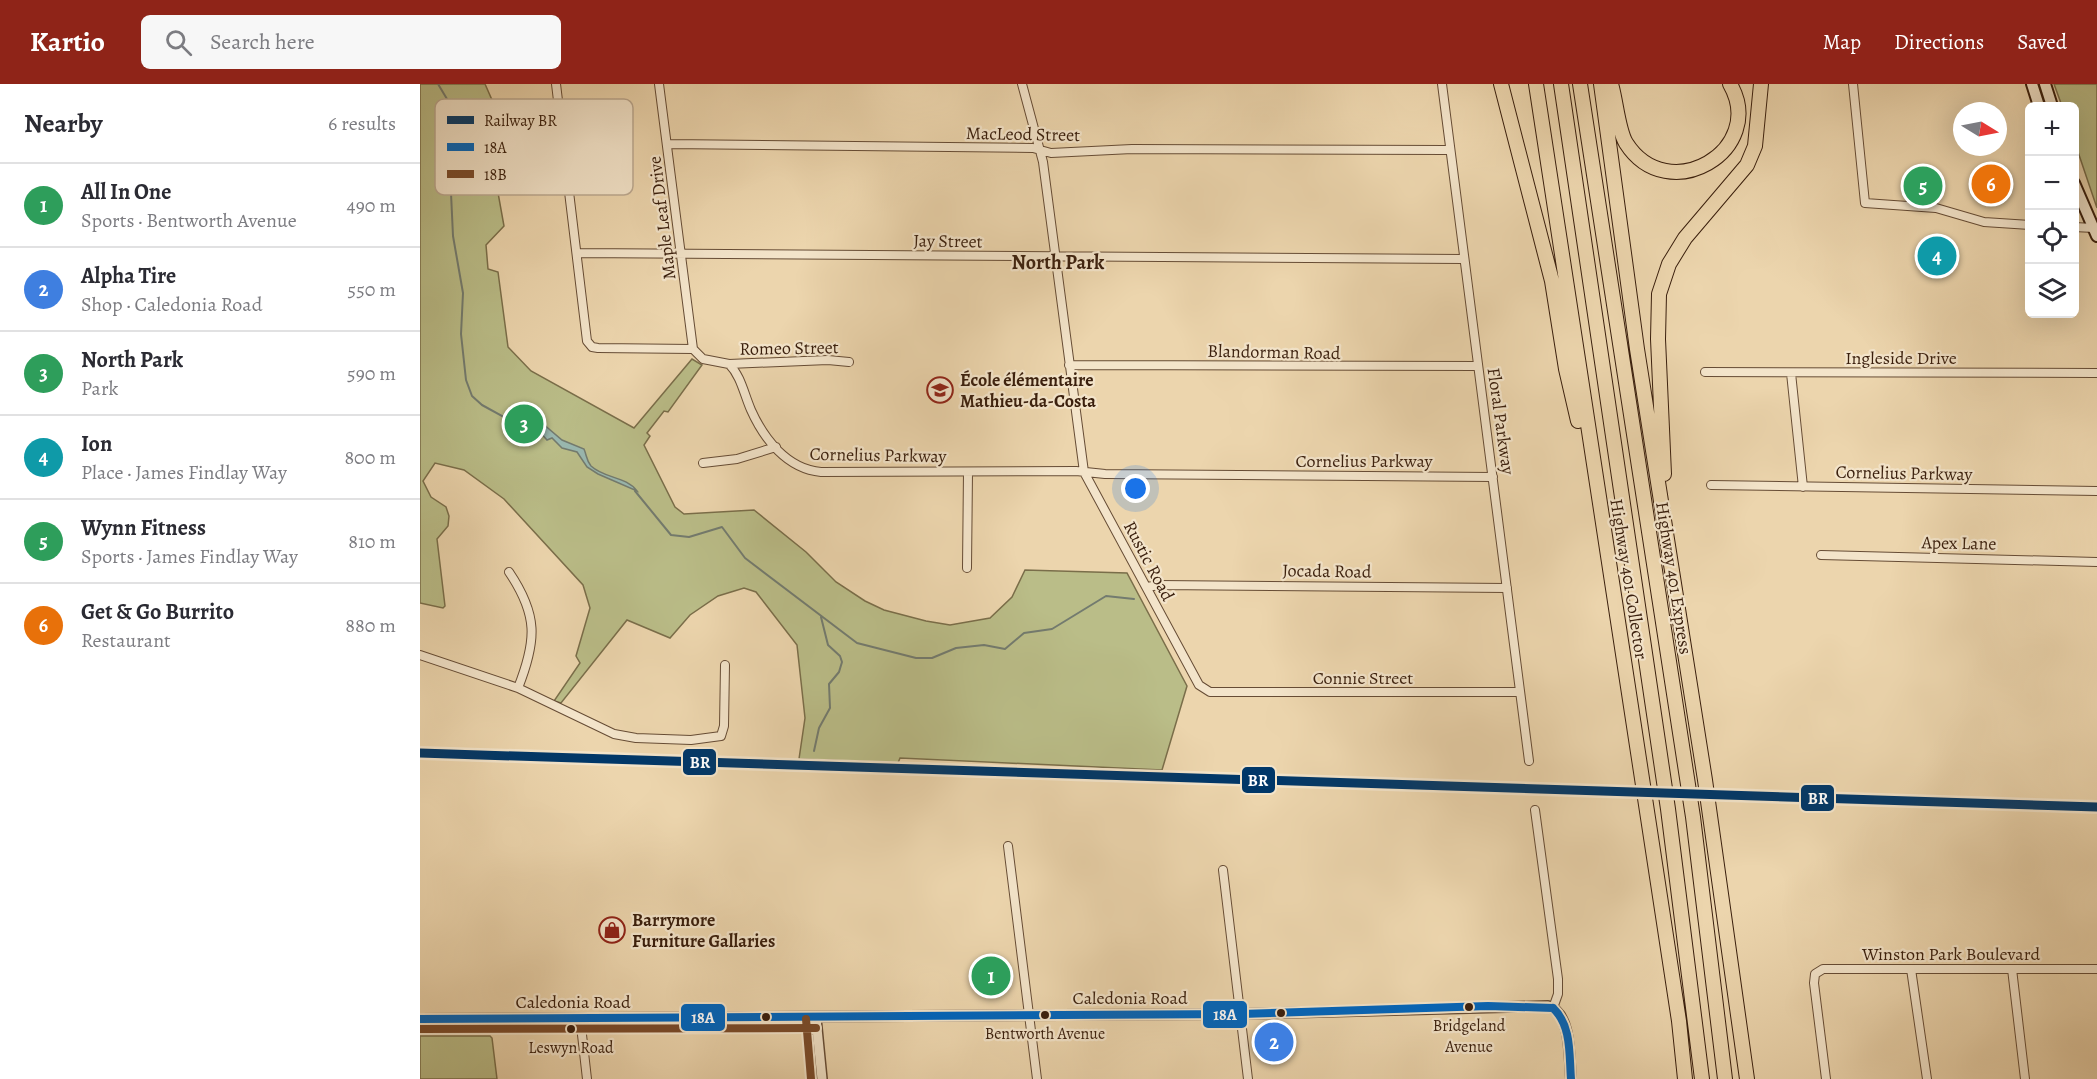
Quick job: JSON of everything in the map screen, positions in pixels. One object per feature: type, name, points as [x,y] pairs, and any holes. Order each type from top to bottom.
[{"type":"highway","points":[[1501,84],[1552,281],[1566,369],[1600,511]]},
{"type":"highway","points":[[1529,84],[1547,161]]},
{"type":"highway","name":"Highway 401 Collector","points":[[1536,84],[1647,808],[1685,1079]]},
{"type":"highway","points":[[1561,84],[1668,809],[1702,1079]]},
{"type":"highway","name":"Highway 401 Express","points":[[1580,84],[1693,817],[1725,1079]]},
{"type":"highway","points":[[1600,84],[1660,496],[1705,780],[1747,1079]]},
{"type":"highway","points":[[1611,84],[1625,142],[1640,157],[1658,169],[1676,173],[1699,170],[1709,164],[1733,138],[1737,108],[1730,84]]},
{"type":"highway","points":[[1660,496],[1665,480],[1658,339],[1659,294],[1669,264],[1685,238],[1747,165],[1755,146],[1761,84]]},
{"type":"main road","points":[[2032,84],[2038,102]]},
{"type":"main road","points":[[2045,84],[2051,102]]},
{"type":"main road","points":[[2079,194],[2096,232]]},
{"type":"street","points":[[556,84],[558,99]]},
{"type":"street","name":"Maple Leaf Drive","points":[[659,84],[693,349]]},
{"type":"street","name":"Rustic Road","points":[[1022,84],[1041,151],[1084,472],[1147,587],[1192,676],[1207,691]]},
{"type":"street","name":"Floral Parkway","points":[[1442,84],[1448,150],[1494,477],[1529,761]]},
{"type":"street","points":[[1853,84],[1865,203],[1936,208],[1984,222],[2025,225]]},
{"type":"street","name":"MacLeod Street","points":[[668,144],[1033,148],[1041,151],[1448,150]]},
{"type":"street","points":[[570,195],[586,337],[592,347],[693,349],[703,359],[729,364]]},
{"type":"street","points":[[2079,228],[2096,232]]},
{"type":"street","name":"Jay Street","points":[[577,253],[1463,259]]},
{"type":"street","name":"Romeo Street","points":[[729,364],[828,360],[849,362]]},
{"type":"street","name":"Cornelius Parkway","points":[[729,364],[739,380],[751,411],[776,447],[786,459],[807,471],[1494,477]]},
{"type":"street","name":"Blandorman Road","points":[[1069,365],[1478,366]]},
{"type":"street","name":"Ingleside Drive","points":[[1705,372],[2097,373]]},
{"type":"street","points":[[1791,373],[1803,487]]},
{"type":"street","points":[[703,463],[737,459],[776,447]]},
{"type":"street","points":[[967,568],[968,472]]},
{"type":"street","name":"Cornelius Parkway","points":[[1711,485],[2097,490]]},
{"type":"street","name":"Apex Lane","points":[[1821,555],[2097,562]]},
{"type":"street","points":[[509,572],[527,603],[533,627],[529,657],[518,688]]},
{"type":"street","name":"Jocada Road","points":[[1147,587],[1159,585],[1508,588]]},
{"type":"street","points":[[420,655],[518,688],[614,734],[636,738],[716,738],[721,736],[724,726],[725,665]]},
{"type":"street","name":"Connie Street","points":[[1207,691],[1519,692]]},
{"type":"street","points":[[1535,810],[1558,979],[1558,994],[1553,1008],[1564,1021],[1571,1079]]},
{"type":"street","points":[[1008,846],[1037,1079]]},
{"type":"street","points":[[1223,870],[1248,1079]]},
{"type":"street","name":"Winston Park Boulevard","points":[[1826,1079],[1814,983],[1815,974],[1823,969],[2097,969]]},
{"type":"street","points":[[1911,969],[1927,1079]]},
{"type":"street","points":[[2012,969],[2025,1079]]},
{"type":"street","name":"Caledonia Road","points":[[420,1019],[1242,1014],[1488,1006],[1553,1008]]},
{"type":"street","points":[[580,1017],[587,1079]]},
{"type":"street","points":[[816,1018],[822,1079]]},
{"type":"green space","points":[[420,84],[485,84],[492,99],[435,99],[435,195],[498,195],[504,226],[486,245],[488,269],[498,272],[508,347],[531,371],[634,428],[692,359],[702,365],[668,412],[664,411],[647,433],[650,436],[644,445],[675,507],[684,514],[754,510],[806,552],[836,582],[865,601],[884,610],[950,625],[990,618],[1012,597],[1025,570],[1127,573],[1187,686],[1162,770],[900,758],[898,763],[799,759],[805,718],[797,645],[756,592],[744,588],[718,596],[690,615],[670,638],[627,620],[561,703],[554,701],[580,663],[576,656],[590,608],[583,585],[504,499],[464,470],[435,463],[423,481],[431,497],[446,507],[449,516],[448,526],[437,539],[445,606],[443,608],[420,603]]},
{"type":"green space","points":[[2054,84],[2097,84],[2097,208],[2079,155],[2079,102],[2061,102]]},
{"type":"green space","points":[[420,1036],[490,1036],[497,1079],[420,1079]]},
{"type":"water","points":[[542,423],[562,440],[584,449],[591,466],[627,483],[637,491],[598,474],[587,467],[577,452],[562,448],[552,438],[547,440],[538,430],[522,429]]},
{"type":"waterway","points":[[438,84],[447,99]]},
{"type":"waterway","points":[[451,195],[453,236],[463,293],[461,334],[466,380],[472,396],[482,405],[526,429]]},
{"type":"waterway","points":[[635,491],[671,535],[689,537],[722,527],[745,558],[857,643],[916,658],[932,658],[956,648],[984,645],[1005,649],[1024,633],[1052,629],[1106,596],[1134,599]]},
{"type":"waterway","points":[[814,751],[819,728],[830,708],[829,684],[839,672],[842,662],[840,656],[828,645],[821,617]]},
{"type":"rail line","name":"BR","points":[[420,753],[2097,807]]},
{"type":"transit line","name":"18A","points":[[420,1019],[1242,1014],[1488,1006],[1553,1008]]},
{"type":"transit line","name":"18A","points":[[1553,1008],[1564,1023],[1567,1032],[1571,1079]]},
{"type":"transit line","name":"18B","points":[[806,1019],[811,1079]]},
{"type":"transit line","name":"18B","points":[[420,1029],[816,1028]]},
{"type":"place","name":"Get & Go Burrito","points":[[1991,184]]},
{"type":"place","name":"Wynn Fitness","points":[[1923,186]]},
{"type":"place","name":"Ion","points":[[1937,256]]},
{"type":"place","name":"École élémentaire Mathieu-da-Costa","points":[[940,390]]},
{"type":"place","name":"North Park","points":[[524,424]]},
{"type":"place","name":"Barrymore Furniture Gallaries","points":[[612,930]]},
{"type":"place","name":"All In One","points":[[991,976]]},
{"type":"place","name":"Bridgeland Avenue","points":[[1469,1007]]},
{"type":"place","name":"Bentworth Avenue","points":[[1045,1015]]},
{"type":"place","name":"Leswyn Road","points":[[571,1029]]},
{"type":"place","name":"Alpha Tire","points":[[1274,1042]]},
{"type":"district","name":"North Park","points":[[1058,262]]}]
